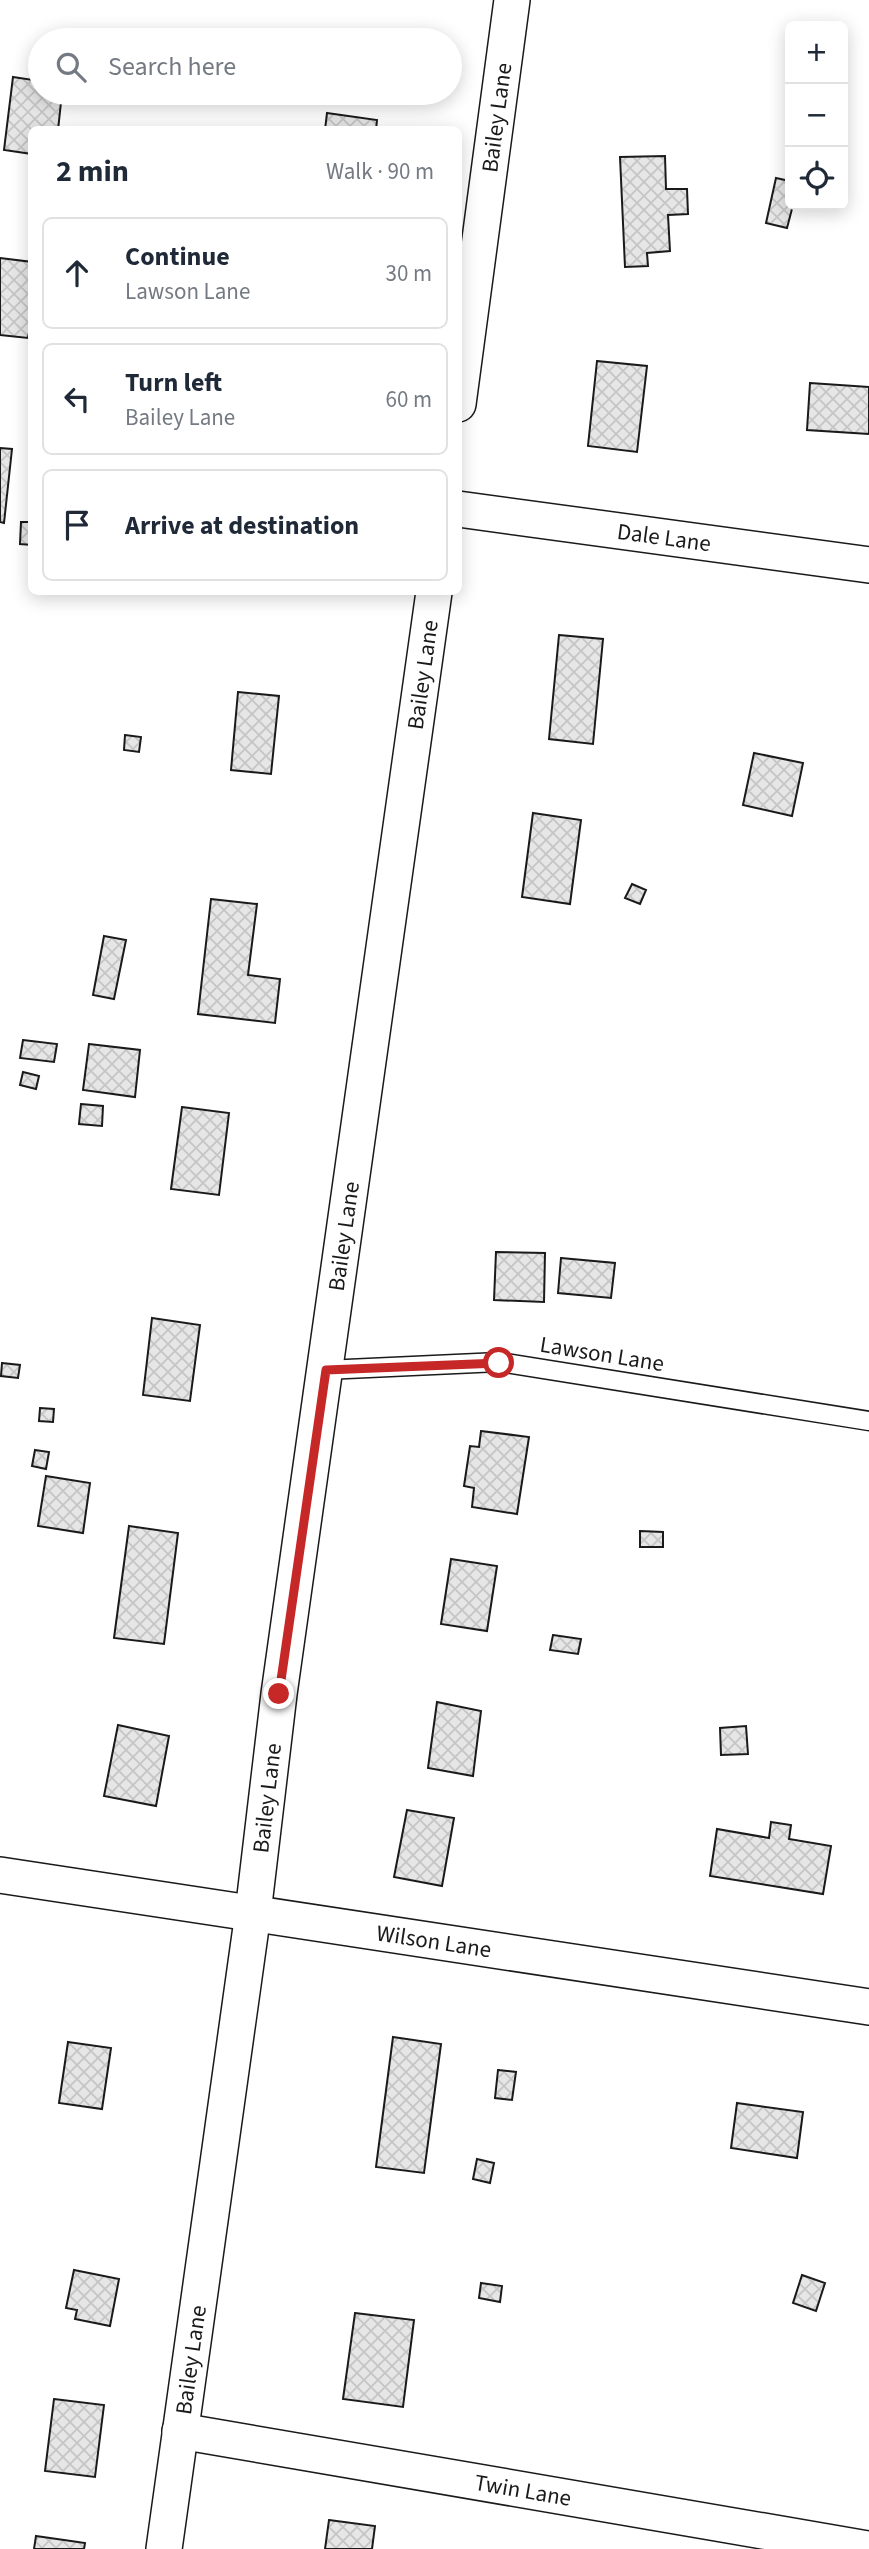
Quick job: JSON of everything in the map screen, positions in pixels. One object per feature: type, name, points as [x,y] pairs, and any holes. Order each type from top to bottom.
[{"type":"street","name":"Bailey Lane","points":[[462,374],[512,0]]},
{"type":"street","name":"Dale Lane","points":[[462,510],[869,565]]},
{"type":"street","name":"Bailey Lane","points":[[164,2549],[253,1913],[279,1694],[434,595]]},
{"type":"street","name":"Wilson Lane","points":[[0,1875],[869,2007]]},
{"type":"street","name":"Twin Lane","points":[[180,2431],[868,2549]]},
{"type":"lane","name":"Lawson Lane","points":[[326,1370],[499,1363],[869,1421]]},
{"type":"building","points":[[13,77],[28,79],[28,105],[61,105],[58,126],[28,126],[28,153],[4,150]]},
{"type":"building","points":[[327,113],[377,120],[376,126],[325,126]]},
{"type":"building","points":[[665,156],[666,189],[687,189],[688,214],[668,215],[670,251],[647,253],[648,266],[625,267],[620,157]]},
{"type":"building","points":[[776,178],[785,180],[785,210],[792,210],[787,228],[766,223]]},
{"type":"building","points":[[0,258],[28,262],[28,338],[0,335]]},
{"type":"building","points":[[597,361],[647,366],[637,452],[588,446]]},
{"type":"building","points":[[810,383],[869,387],[869,434],[807,430]]},
{"type":"building","points":[[0,448],[12,449],[4,523],[0,522]]},
{"type":"building","points":[[21,522],[28,522],[28,545],[20,544]]},
{"type":"building","points":[[559,635],[603,639],[593,744],[549,739]]},
{"type":"building","points":[[238,692],[279,696],[271,774],[231,770]]},
{"type":"building","points":[[125,735],[141,737],[139,752],[124,750]]},
{"type":"building","points":[[754,753],[803,763],[792,816],[743,805]]},
{"type":"building","points":[[533,813],[581,820],[570,904],[522,897]]},
{"type":"building","points":[[632,884],[646,890],[640,904],[625,898]]},
{"type":"building","points":[[211,899],[257,904],[248,975],[280,979],[275,1023],[198,1014]]},
{"type":"building","points":[[104,936],[126,940],[114,999],[93,995]]},
{"type":"building","points":[[23,1040],[57,1044],[54,1062],[20,1058]]},
{"type":"building","points":[[89,1044],[140,1050],[135,1097],[83,1090]]},
{"type":"building","points":[[23,1072],[39,1076],[36,1089],[20,1085]]},
{"type":"building","points":[[81,1104],[103,1106],[102,1126],[79,1124]]},
{"type":"building","points":[[182,1107],[229,1113],[219,1195],[171,1189]]},
{"type":"building","points":[[496,1252],[545,1253],[544,1302],[494,1300]]},
{"type":"building","points":[[561,1258],[615,1263],[611,1298],[558,1293]]},
{"type":"building","points":[[152,1318],[200,1325],[190,1401],[143,1395]]},
{"type":"building","points":[[2,1363],[20,1365],[18,1378],[1,1376]]},
{"type":"building","points":[[40,1408],[54,1409],[53,1422],[39,1421]]},
{"type":"building","points":[[481,1431],[529,1437],[517,1514],[472,1507],[474,1488],[464,1486],[470,1446],[479,1447]]},
{"type":"building","points":[[35,1450],[49,1452],[46,1469],[32,1466]]},
{"type":"building","points":[[46,1476],[90,1483],[83,1533],[38,1526]]},
{"type":"building","points":[[129,1526],[178,1533],[164,1644],[114,1638]]},
{"type":"building","points":[[640,1531],[663,1532],[663,1547],[640,1547]]},
{"type":"building","points":[[451,1559],[497,1566],[487,1631],[441,1624]]},
{"type":"building","points":[[553,1635],[581,1639],[578,1654],[550,1650]]},
{"type":"building","points":[[437,1702],[481,1711],[473,1776],[428,1768]]},
{"type":"building","points":[[118,1725],[169,1736],[156,1806],[104,1796]]},
{"type":"building","points":[[746,1726],[748,1754],[721,1755],[720,1728]]},
{"type":"building","points":[[407,1810],[454,1818],[442,1886],[394,1877]]},
{"type":"building","points":[[771,1822],[791,1825],[789,1839],[831,1846],[823,1894],[710,1876],[717,1829],[769,1838]]},
{"type":"building","points":[[393,2037],[441,2044],[424,2173],[376,2167]]},
{"type":"building","points":[[68,2042],[111,2048],[102,2109],[59,2103]]},
{"type":"building","points":[[498,2070],[516,2072],[512,2100],[495,2098]]},
{"type":"building","points":[[737,2103],[803,2112],[797,2158],[731,2148]]},
{"type":"building","points":[[477,2159],[494,2163],[490,2183],[473,2179]]},
{"type":"building","points":[[74,2270],[119,2279],[110,2326],[75,2319],[77,2310],[66,2308]]},
{"type":"building","points":[[802,2275],[825,2283],[816,2311],[793,2303]]},
{"type":"building","points":[[481,2283],[502,2286],[500,2302],[479,2298]]},
{"type":"building","points":[[355,2313],[414,2320],[403,2407],[343,2399]]},
{"type":"building","points":[[54,2399],[104,2405],[95,2477],[45,2471]]},
{"type":"building","points":[[329,2520],[375,2526],[372,2549],[325,2549]]},
{"type":"building","points":[[36,2536],[85,2543],[84,2549],[34,2549]]},
{"type":"route","points":[[279,1694],[326,1370],[499,1363]]}]
